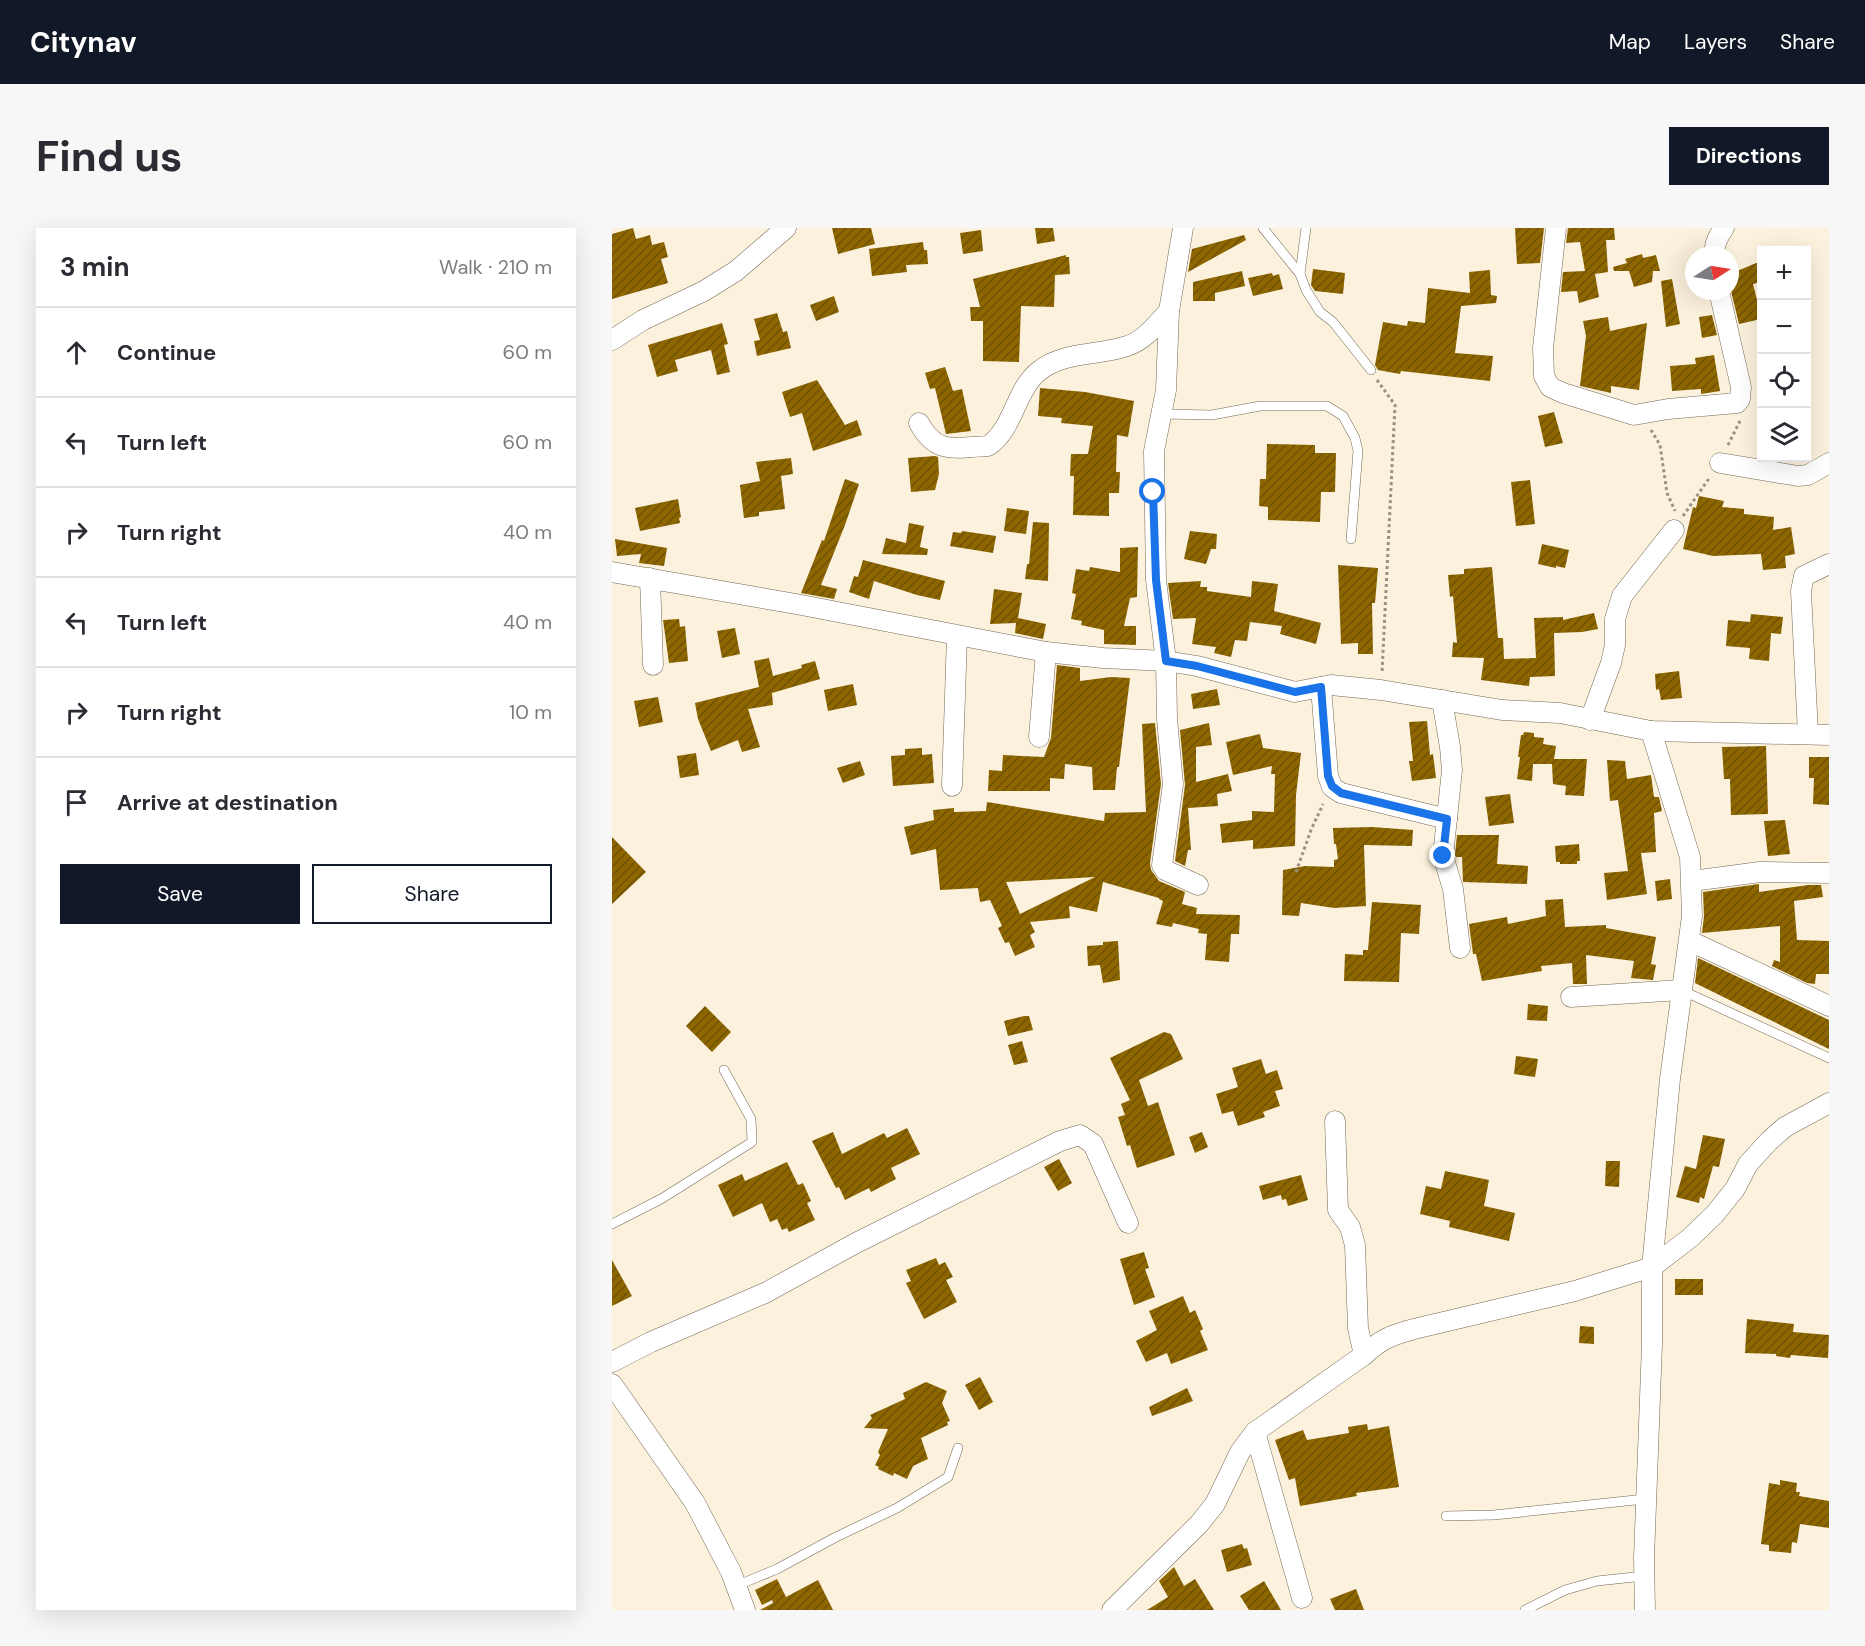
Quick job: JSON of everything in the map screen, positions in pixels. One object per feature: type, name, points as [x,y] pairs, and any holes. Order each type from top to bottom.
[{"type":"street","points":[[612,339],[643,320],[704,291],[736,271],[786,228]]},
{"type":"street","points":[[1183,228],[1169,311],[1166,390],[1154,451],[1153,492],[1156,580],[1166,661],[1167,719],[1173,784],[1162,865],[1166,870],[1198,885]]},
{"type":"street","points":[[1556,228],[1543,348],[1544,376],[1550,387],[1563,393],[1634,415],[1668,409],[1737,403],[1742,387],[1721,300]]},
{"type":"street","points":[[1715,246],[1724,228]]},
{"type":"street","points":[[919,423],[927,438],[936,445],[950,448],[988,446],[1001,434],[1028,382],[1040,370],[1071,356],[1128,346],[1144,336],[1169,311]]},
{"type":"street","points":[[1720,463],[1798,476],[1808,475],[1829,463]]},
{"type":"street","points":[[1590,720],[1611,663],[1615,645],[1615,619],[1622,596],[1675,521]]},
{"type":"street","points":[[1808,734],[1801,591],[1804,576],[1829,564]]},
{"type":"street","points":[[612,572],[796,604],[1046,652],[1166,661],[1197,666],[1295,692],[1331,685],[1382,690],[1502,710],[1560,713],[1651,731],[1829,735]]},
{"type":"street","points":[[650,578],[653,665]]},
{"type":"street","points":[[952,786],[957,636]]},
{"type":"street","points":[[1039,737],[1046,652]]},
{"type":"street","points":[[1321,687],[1328,776],[1332,786],[1341,793],[1447,819]]},
{"type":"street","points":[[1442,700],[1452,770],[1443,856],[1453,889],[1460,948]]},
{"type":"street","points":[[1645,1610],[1645,1499],[1652,1344],[1652,1267],[1670,1079],[1692,916],[1690,857],[1651,731]]},
{"type":"street","points":[[1692,881],[1760,872],[1829,873]]},
{"type":"street","points":[[1690,942],[1829,1006]]},
{"type":"street","points":[[1571,997],[1681,990]]},
{"type":"street","points":[[1112,1610],[1204,1518],[1223,1489],[1240,1452],[1255,1432],[1379,1341],[1394,1334],[1575,1291],[1652,1267],[1690,1238],[1714,1215],[1735,1189],[1748,1164],[1769,1141],[1785,1127],[1829,1103]]},
{"type":"street","points":[[1335,1121],[1338,1209],[1350,1227],[1355,1245],[1358,1328],[1364,1354]]},
{"type":"street","points":[[612,1362],[651,1342],[765,1293],[856,1243],[1060,1141],[1080,1135],[1093,1144],[1128,1223]]},
{"type":"street","points":[[612,1384],[695,1503],[731,1572],[745,1610]]},
{"type":"street","points":[[1255,1432],[1302,1598]]},
{"type":"lane","points":[[1263,228],[1300,274],[1306,290],[1320,312],[1333,322],[1371,370]]},
{"type":"lane","points":[[1300,274],[1306,228]]},
{"type":"lane","points":[[1161,414],[1212,416],[1260,406],[1327,406],[1343,416],[1355,438],[1358,451],[1351,539]]},
{"type":"lane","points":[[1681,990],[1829,1058]]},
{"type":"lane","points":[[612,1224],[661,1199],[752,1142],[751,1119],[724,1070]]},
{"type":"lane","points":[[736,1586],[777,1569],[897,1508],[948,1477],[958,1448]]},
{"type":"lane","points":[[1446,1516],[1494,1515],[1645,1499]]},
{"type":"lane","points":[[1525,1610],[1565,1590],[1598,1581],[1644,1576]]},
{"type":"path","points":[[1371,370],[1395,405],[1382,690]]},
{"type":"path","points":[[1634,415],[1653,432],[1660,445],[1667,493],[1675,521]]},
{"type":"path","points":[[1296,872],[1311,830],[1332,786]]},
{"type":"building","points":[[633,228],[636,239],[650,235],[652,245],[664,242],[668,257],[661,259],[668,283],[612,299],[612,234]]},
{"type":"building","points":[[832,228],[871,228],[875,244],[838,254]]},
{"type":"building","points":[[1035,228],[1053,228],[1055,241],[1037,244]]},
{"type":"building","points":[[1515,228],[1544,228],[1540,263],[1517,264]]},
{"type":"building","points":[[1568,228],[1614,228],[1615,240],[1606,240],[1608,272],[1595,274],[1599,297],[1579,303],[1577,291],[1561,292],[1563,272],[1585,271],[1580,242],[1566,243]]},
{"type":"building","points":[[981,230],[983,251],[963,254],[960,233]]},
{"type":"building","points":[[1244,235],[1246,240],[1188,272],[1192,249]]},
{"type":"building","points":[[923,242],[924,250],[927,250],[928,264],[906,265],[907,272],[872,276],[869,249]]},
{"type":"building","points":[[1642,254],[1643,258],[1656,255],[1660,271],[1653,271],[1652,282],[1634,287],[1629,271],[1614,271],[1613,267],[1627,263],[1625,259]]},
{"type":"building","points":[[1066,255],[1069,257],[1070,274],[1055,275],[1054,307],[1021,306],[1019,362],[983,361],[983,321],[971,321],[970,307],[980,307],[973,279]]},
{"type":"building","points":[[1757,263],[1757,283],[1753,284],[1757,300],[1757,320],[1739,324],[1733,300],[1739,300],[1739,270]]},
{"type":"building","points":[[1313,269],[1345,273],[1343,294],[1315,291],[1311,285]]},
{"type":"building","points":[[1490,270],[1491,295],[1497,296],[1496,303],[1461,306],[1455,353],[1493,356],[1490,381],[1401,371],[1400,374],[1378,370],[1375,365],[1383,322],[1407,326],[1408,321],[1425,323],[1428,288],[1470,293],[1469,272]]},
{"type":"building","points":[[1242,271],[1245,286],[1215,293],[1215,301],[1193,301],[1193,282]]},
{"type":"building","points":[[1272,273],[1273,276],[1279,274],[1283,289],[1253,296],[1248,278]]},
{"type":"building","points":[[1672,279],[1680,324],[1666,327],[1661,281]]},
{"type":"building","points":[[834,296],[839,312],[816,321],[810,305]]},
{"type":"building","points":[[777,313],[783,332],[787,331],[791,348],[757,356],[754,341],[760,340],[754,319]]},
{"type":"building","points":[[1712,315],[1717,335],[1702,338],[1699,317]]},
{"type":"building","points":[[1608,317],[1610,331],[1647,323],[1639,390],[1611,386],[1611,393],[1580,386],[1586,336],[1583,321]]},
{"type":"building","points":[[722,323],[728,344],[724,345],[730,372],[717,375],[711,350],[675,360],[678,371],[657,377],[648,345]]},
{"type":"building","points":[[1714,355],[1720,391],[1701,394],[1701,389],[1672,391],[1670,366],[1696,364],[1695,358]]},
{"type":"building","points":[[945,367],[953,391],[962,389],[971,431],[946,434],[935,388],[930,389],[925,373]]},
{"type":"building","points":[[817,380],[845,425],[857,420],[862,435],[813,451],[802,413],[790,417],[782,392]]},
{"type":"building","points":[[1040,388],[1085,392],[1134,401],[1128,437],[1117,435],[1116,472],[1120,472],[1119,493],[1109,493],[1109,516],[1073,515],[1074,476],[1070,476],[1071,454],[1088,454],[1093,426],[1061,423],[1062,418],[1038,416]]},
{"type":"building","points":[[1554,412],[1563,443],[1545,447],[1538,416]]},
{"type":"building","points":[[1267,444],[1315,445],[1315,453],[1336,453],[1335,492],[1321,492],[1320,522],[1268,520],[1268,507],[1259,506],[1260,479],[1266,479]]},
{"type":"building","points":[[938,457],[939,474],[935,490],[911,492],[908,458]]},
{"type":"building","points":[[791,458],[793,474],[781,476],[785,509],[759,512],[759,516],[744,518],[740,485],[760,481],[756,462]]},
{"type":"building","points":[[845,479],[859,484],[821,585],[837,589],[834,599],[801,593],[822,540],[824,541]]},
{"type":"building","points":[[1530,480],[1535,524],[1516,526],[1511,482]]},
{"type":"building","points":[[1699,496],[1724,501],[1722,507],[1744,509],[1744,514],[1774,517],[1773,530],[1791,527],[1795,554],[1785,556],[1786,568],[1763,570],[1761,554],[1713,556],[1683,549],[1693,507],[1696,508]]},
{"type":"building","points":[[678,499],[680,523],[640,531],[635,508]]},
{"type":"building","points":[[1007,508],[1029,511],[1026,534],[1004,531]]},
{"type":"building","points":[[1033,522],[1049,523],[1048,581],[1025,579],[1027,564],[1029,564]]},
{"type":"building","points":[[909,523],[924,526],[920,547],[928,549],[927,555],[882,554],[886,538],[906,543]]},
{"type":"building","points":[[962,531],[996,536],[993,553],[950,546],[953,532],[961,533]]},
{"type":"building","points":[[1190,531],[1217,534],[1216,549],[1211,549],[1206,564],[1184,559]]},
{"type":"building","points":[[615,539],[667,548],[664,566],[639,563],[641,554],[617,556]]},
{"type":"building","points":[[1542,544],[1569,550],[1565,568],[1538,564]]},
{"type":"building","points":[[1138,547],[1137,597],[1130,598],[1124,626],[1136,626],[1136,645],[1104,644],[1104,630],[1081,625],[1082,621],[1071,619],[1076,594],[1072,593],[1076,569],[1089,571],[1090,567],[1120,572],[1120,548]]},
{"type":"building","points":[[863,560],[945,581],[940,600],[874,581],[869,599],[849,592],[854,576],[858,577]]},
{"type":"building","points":[[1338,565],[1378,568],[1375,603],[1372,603],[1373,654],[1358,654],[1358,643],[1341,644]]},
{"type":"building","points":[[1492,567],[1498,638],[1503,638],[1504,659],[1536,658],[1534,618],[1563,617],[1563,620],[1594,613],[1598,629],[1554,633],[1555,676],[1530,677],[1529,686],[1481,680],[1484,658],[1452,657],[1453,642],[1457,643],[1453,596],[1450,597],[1448,575],[1464,574],[1464,569]]},
{"type":"building","points":[[1201,581],[1200,587],[1207,587],[1207,591],[1251,597],[1252,581],[1278,584],[1274,611],[1321,623],[1316,644],[1280,634],[1282,626],[1250,622],[1247,641],[1235,640],[1231,657],[1214,653],[1216,647],[1192,644],[1196,618],[1173,619],[1168,583]]},
{"type":"building","points":[[994,589],[1022,593],[1018,618],[1046,624],[1043,639],[1015,633],[1016,623],[990,624]]},
{"type":"building","points":[[1751,614],[1783,617],[1781,634],[1771,633],[1769,661],[1749,659],[1750,648],[1726,646],[1728,620],[1750,622]]},
{"type":"building","points":[[679,619],[680,627],[685,626],[688,661],[669,663],[663,620]]},
{"type":"building","points":[[735,628],[740,654],[722,658],[717,631]]},
{"type":"building","points":[[769,658],[773,676],[802,668],[801,665],[815,661],[820,679],[772,693],[773,705],[748,709],[760,747],[742,752],[738,740],[711,751],[698,719],[695,703],[759,687],[754,661]]},
{"type":"building","points":[[1057,665],[1080,668],[1080,681],[1111,677],[1130,678],[1115,790],[1093,790],[1092,767],[1065,764],[1064,779],[1050,778],[1050,791],[988,791],[989,770],[1002,771],[1003,755],[1044,757],[1051,738]]},
{"type":"building","points":[[1679,671],[1682,698],[1661,700],[1659,689],[1656,690],[1655,674]]},
{"type":"building","points":[[853,684],[857,705],[828,711],[824,690]]},
{"type":"building","points":[[1217,689],[1220,705],[1193,709],[1191,694]]},
{"type":"building","points":[[658,697],[663,722],[639,727],[634,701]]},
{"type":"building","points":[[1427,721],[1430,755],[1433,754],[1436,778],[1412,781],[1409,761],[1413,761],[1409,722]]},
{"type":"building","points":[[1155,723],[1161,784],[1150,863],[1151,870],[1159,881],[1185,892],[1182,904],[1197,908],[1196,914],[1240,915],[1239,934],[1231,934],[1229,962],[1205,960],[1207,934],[1198,933],[1199,929],[1173,923],[1172,927],[1156,924],[1163,901],[1159,898],[1103,882],[1097,912],[1069,906],[1070,918],[1030,922],[1035,932],[1030,935],[1035,947],[1015,956],[1009,942],[1005,943],[998,928],[1002,926],[990,900],[980,902],[978,888],[940,890],[936,849],[911,855],[904,827],[934,820],[933,810],[954,808],[954,812],[986,811],[987,802],[1104,821],[1105,813],[1146,812],[1142,724]],"holes":[[[1095,877],[1020,914],[1006,882]]]},
{"type":"building","points":[[1209,723],[1212,745],[1196,747],[1196,782],[1228,774],[1232,791],[1217,794],[1218,806],[1188,808],[1191,850],[1188,850],[1185,866],[1175,861],[1185,785],[1180,730]]},
{"type":"building","points":[[1524,732],[1534,733],[1534,737],[1544,738],[1543,744],[1556,746],[1554,759],[1587,759],[1584,796],[1565,795],[1566,786],[1553,784],[1552,764],[1533,764],[1532,781],[1517,779],[1521,735]]},
{"type":"building","points":[[1260,734],[1263,748],[1301,753],[1296,795],[1295,846],[1253,849],[1253,840],[1222,843],[1220,824],[1252,820],[1252,811],[1274,812],[1275,774],[1271,774],[1272,766],[1233,775],[1226,742]]},
{"type":"building","points":[[1766,746],[1768,814],[1731,815],[1730,779],[1724,779],[1722,747]]},
{"type":"building","points":[[922,748],[922,755],[932,754],[934,783],[893,786],[891,756],[905,755],[905,749]]},
{"type":"building","points":[[696,753],[699,775],[680,778],[677,756]]},
{"type":"building","points":[[1809,757],[1829,757],[1829,805],[1813,804],[1814,778],[1809,778]]},
{"type":"building","points":[[1607,760],[1625,761],[1627,779],[1651,775],[1654,797],[1659,797],[1662,811],[1654,813],[1656,852],[1641,853],[1647,894],[1607,900],[1604,873],[1628,871],[1618,800],[1610,801]]},
{"type":"building","points":[[860,761],[865,775],[843,783],[837,768]]},
{"type":"building","points":[[1510,794],[1514,823],[1489,826],[1485,797]]},
{"type":"building","points":[[1785,820],[1790,854],[1768,856],[1764,821]]},
{"type":"building","points":[[1372,827],[1413,830],[1412,846],[1364,845],[1366,906],[1334,908],[1301,903],[1299,916],[1282,915],[1283,870],[1305,866],[1334,867],[1334,860],[1338,859],[1333,828]]},
{"type":"building","points":[[1457,835],[1499,835],[1497,864],[1528,866],[1527,884],[1463,882],[1462,857],[1455,855]]},
{"type":"building","points":[[612,837],[646,872],[612,904]]},
{"type":"building","points":[[1579,844],[1580,861],[1577,861],[1577,864],[1556,862],[1555,846]]},
{"type":"building","points":[[1670,879],[1672,899],[1657,901],[1655,881]]},
{"type":"building","points":[[1759,884],[1759,892],[1821,885],[1823,897],[1794,901],[1797,940],[1829,941],[1829,974],[1816,974],[1815,984],[1807,983],[1772,966],[1774,960],[1780,962],[1780,926],[1702,933],[1703,892]]},
{"type":"building","points":[[1563,899],[1565,927],[1606,925],[1606,928],[1656,937],[1651,964],[1656,965],[1653,980],[1631,978],[1634,961],[1586,955],[1587,984],[1573,984],[1572,963],[1541,966],[1542,971],[1482,981],[1476,954],[1473,954],[1469,924],[1507,917],[1508,924],[1546,916],[1545,900]]},
{"type":"building","points":[[1372,902],[1421,905],[1419,934],[1401,933],[1399,982],[1344,981],[1345,954],[1363,955],[1363,950],[1368,950]]},
{"type":"building","points":[[1118,941],[1120,980],[1103,983],[1100,965],[1088,966],[1087,946]]},
{"type":"building","points":[[1698,958],[1829,1020],[1829,1049],[1695,983]]},
{"type":"building","points":[[1528,1004],[1548,1006],[1547,1021],[1527,1020]]},
{"type":"building","points":[[705,1006],[731,1032],[712,1052],[686,1026]]},
{"type":"building","points":[[1029,1016],[1033,1030],[1008,1036],[1004,1021]]},
{"type":"building","points":[[1164,1032],[1171,1034],[1183,1059],[1139,1080],[1148,1106],[1158,1102],[1175,1155],[1137,1168],[1118,1117],[1125,1115],[1121,1104],[1130,1100],[1110,1058]]},
{"type":"building","points":[[1022,1041],[1028,1062],[1014,1065],[1008,1045]]},
{"type":"building","points":[[1516,1056],[1538,1059],[1535,1077],[1514,1074]]},
{"type":"building","points":[[1261,1059],[1266,1074],[1277,1070],[1283,1089],[1275,1091],[1280,1106],[1263,1112],[1265,1117],[1238,1126],[1233,1111],[1222,1114],[1216,1094],[1238,1087],[1232,1068]]},
{"type":"building","points":[[907,1128],[920,1154],[891,1168],[896,1179],[871,1192],[869,1188],[845,1200],[839,1187],[836,1188],[812,1141],[833,1132],[842,1154],[884,1133],[887,1138]]},
{"type":"building","points":[[1202,1132],[1208,1147],[1195,1153],[1189,1137]]},
{"type":"building","points":[[1703,1135],[1725,1139],[1719,1167],[1713,1166],[1704,1199],[1700,1197],[1699,1203],[1676,1197],[1685,1166],[1696,1169]]},
{"type":"building","points":[[1059,1159],[1072,1183],[1058,1191],[1044,1167]]},
{"type":"building","points":[[1606,1161],[1620,1161],[1619,1187],[1605,1186]]},
{"type":"building","points":[[787,1162],[798,1185],[803,1183],[811,1201],[807,1203],[815,1220],[789,1232],[787,1228],[782,1230],[777,1219],[770,1222],[762,1203],[733,1217],[718,1185],[742,1174],[745,1181]]},
{"type":"building","points":[[1445,1171],[1489,1180],[1484,1206],[1515,1213],[1509,1241],[1449,1227],[1450,1221],[1420,1214],[1426,1186],[1441,1189]]},
{"type":"building","points":[[1301,1175],[1308,1200],[1288,1206],[1286,1199],[1282,1200],[1281,1195],[1263,1200],[1259,1186]]},
{"type":"building","points":[[1144,1252],[1149,1268],[1145,1269],[1155,1297],[1134,1305],[1120,1259]]},
{"type":"building","points":[[936,1258],[939,1265],[945,1262],[953,1277],[946,1280],[957,1302],[924,1319],[906,1283],[911,1281],[906,1270]]},
{"type":"building","points":[[612,1260],[632,1296],[612,1306]]},
{"type":"building","points":[[1675,1279],[1703,1279],[1703,1295],[1675,1295]]},
{"type":"building","points":[[1183,1296],[1190,1313],[1195,1310],[1208,1350],[1171,1364],[1167,1353],[1146,1362],[1136,1341],[1157,1330],[1149,1311]]},
{"type":"building","points":[[1747,1319],[1794,1324],[1793,1332],[1829,1335],[1828,1358],[1791,1355],[1790,1358],[1776,1356],[1776,1354],[1745,1353]]},
{"type":"building","points":[[1580,1326],[1594,1327],[1594,1344],[1579,1343]]},
{"type":"building","points":[[980,1377],[993,1402],[979,1410],[965,1385]]},
{"type":"building","points":[[926,1382],[947,1391],[942,1403],[950,1421],[947,1422],[948,1425],[921,1438],[928,1459],[913,1466],[907,1479],[894,1473],[893,1476],[878,1469],[879,1467],[875,1465],[888,1429],[864,1428],[872,1418],[870,1415],[905,1399],[903,1393]]},
{"type":"building","points":[[1187,1388],[1193,1401],[1152,1416],[1149,1407]]},
{"type":"building","points":[[1367,1424],[1368,1430],[1389,1426],[1399,1487],[1356,1493],[1357,1496],[1300,1506],[1295,1478],[1289,1480],[1275,1440],[1303,1430],[1307,1440],[1349,1433],[1348,1427]]},
{"type":"building","points":[[1780,1480],[1797,1483],[1796,1492],[1800,1492],[1799,1496],[1829,1501],[1829,1528],[1800,1524],[1797,1543],[1792,1542],[1791,1553],[1769,1551],[1769,1545],[1761,1544],[1769,1483],[1780,1485]]},
{"type":"building","points":[[1242,1544],[1244,1549],[1247,1548],[1252,1565],[1227,1572],[1221,1550]]},
{"type":"building","points":[[1174,1567],[1184,1586],[1195,1579],[1214,1610],[1147,1610],[1168,1597],[1159,1581]]},
{"type":"building","points":[[777,1579],[786,1597],[818,1580],[833,1610],[760,1610],[773,1603],[772,1600],[762,1605],[755,1590]]},
{"type":"building","points":[[1264,1581],[1281,1610],[1249,1610],[1240,1596]]},
{"type":"building","points":[[1356,1589],[1364,1610],[1335,1610],[1330,1599]]},
{"type":"route","points":[[1153,492],[1156,580],[1166,661],[1197,666],[1295,692],[1321,687],[1328,776],[1332,786],[1341,793],[1447,819],[1443,856]]}]
